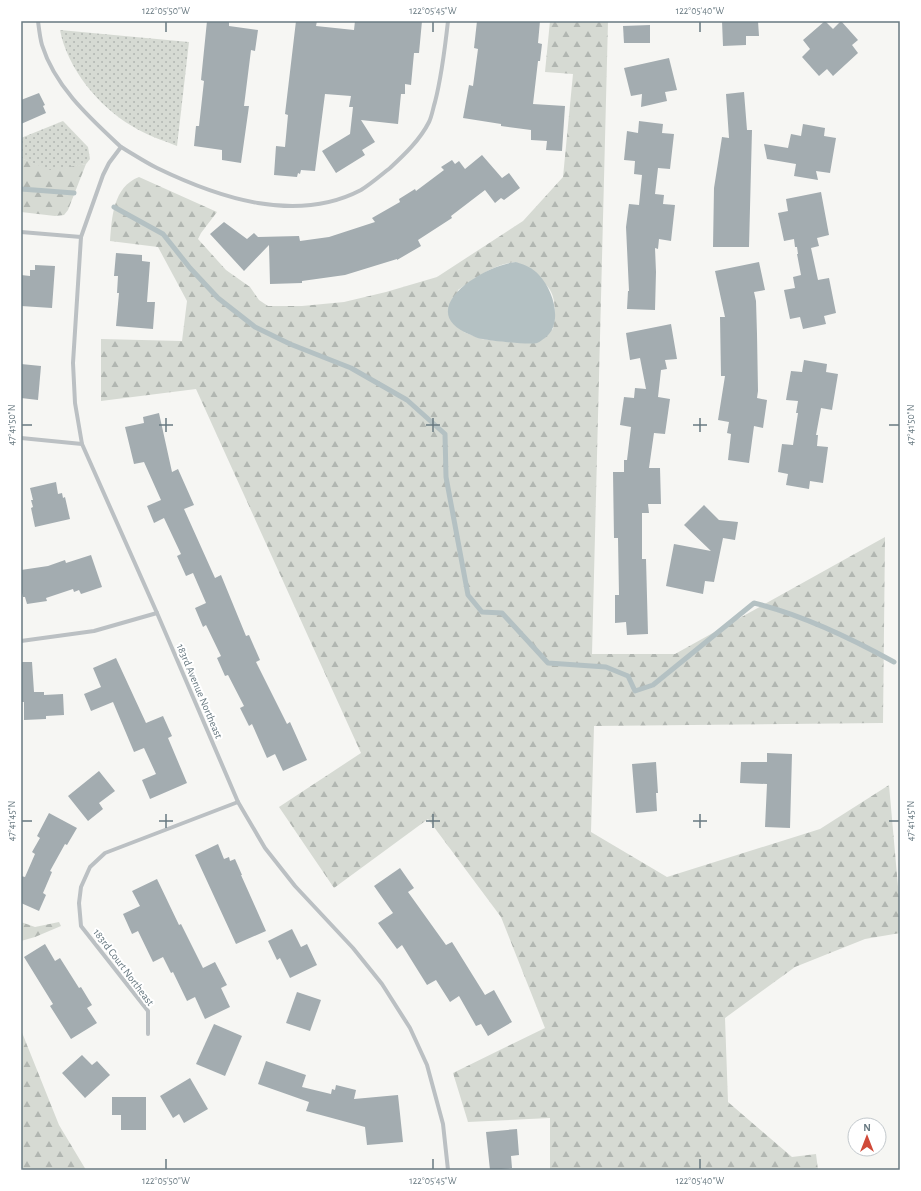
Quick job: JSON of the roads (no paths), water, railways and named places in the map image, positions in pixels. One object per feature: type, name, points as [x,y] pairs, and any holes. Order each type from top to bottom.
[{"type":"street","points":[[38,21],[42,46],[66,91],[87,116],[121,147],[156,168],[196,185],[235,198],[275,205],[310,206],[361,190],[382,175],[404,155],[421,134],[429,122],[438,90],[444,61],[448,21]]},
{"type":"street","name":"183rd Avenue Northeast","points":[[121,147],[103,175],[81,237],[73,371],[75,403],[82,444],[157,613],[238,802],[265,848],[295,886],[353,948],[382,984],[410,1028],[427,1066],[443,1124],[448,1170]]},
{"type":"street","points":[[21,232],[81,237]]},
{"type":"street","points":[[21,438],[82,444]]},
{"type":"street","points":[[21,641],[94,630],[157,613]]},
{"type":"street","name":"183rd Court Northeast","points":[[148,1034],[148,1011],[81,926],[81,887],[90,867],[105,853],[238,802]]},
{"type":"waterway","points":[[21,189],[74,193]]},
{"type":"waterway","points":[[114,207],[163,234],[190,268],[218,298],[255,327],[290,344],[351,368],[407,400],[445,434],[446,477],[468,595],[482,612],[502,613],[548,663],[606,667],[628,676],[635,691],[653,685],[754,603],[808,620],[860,644],[894,662]]}]
